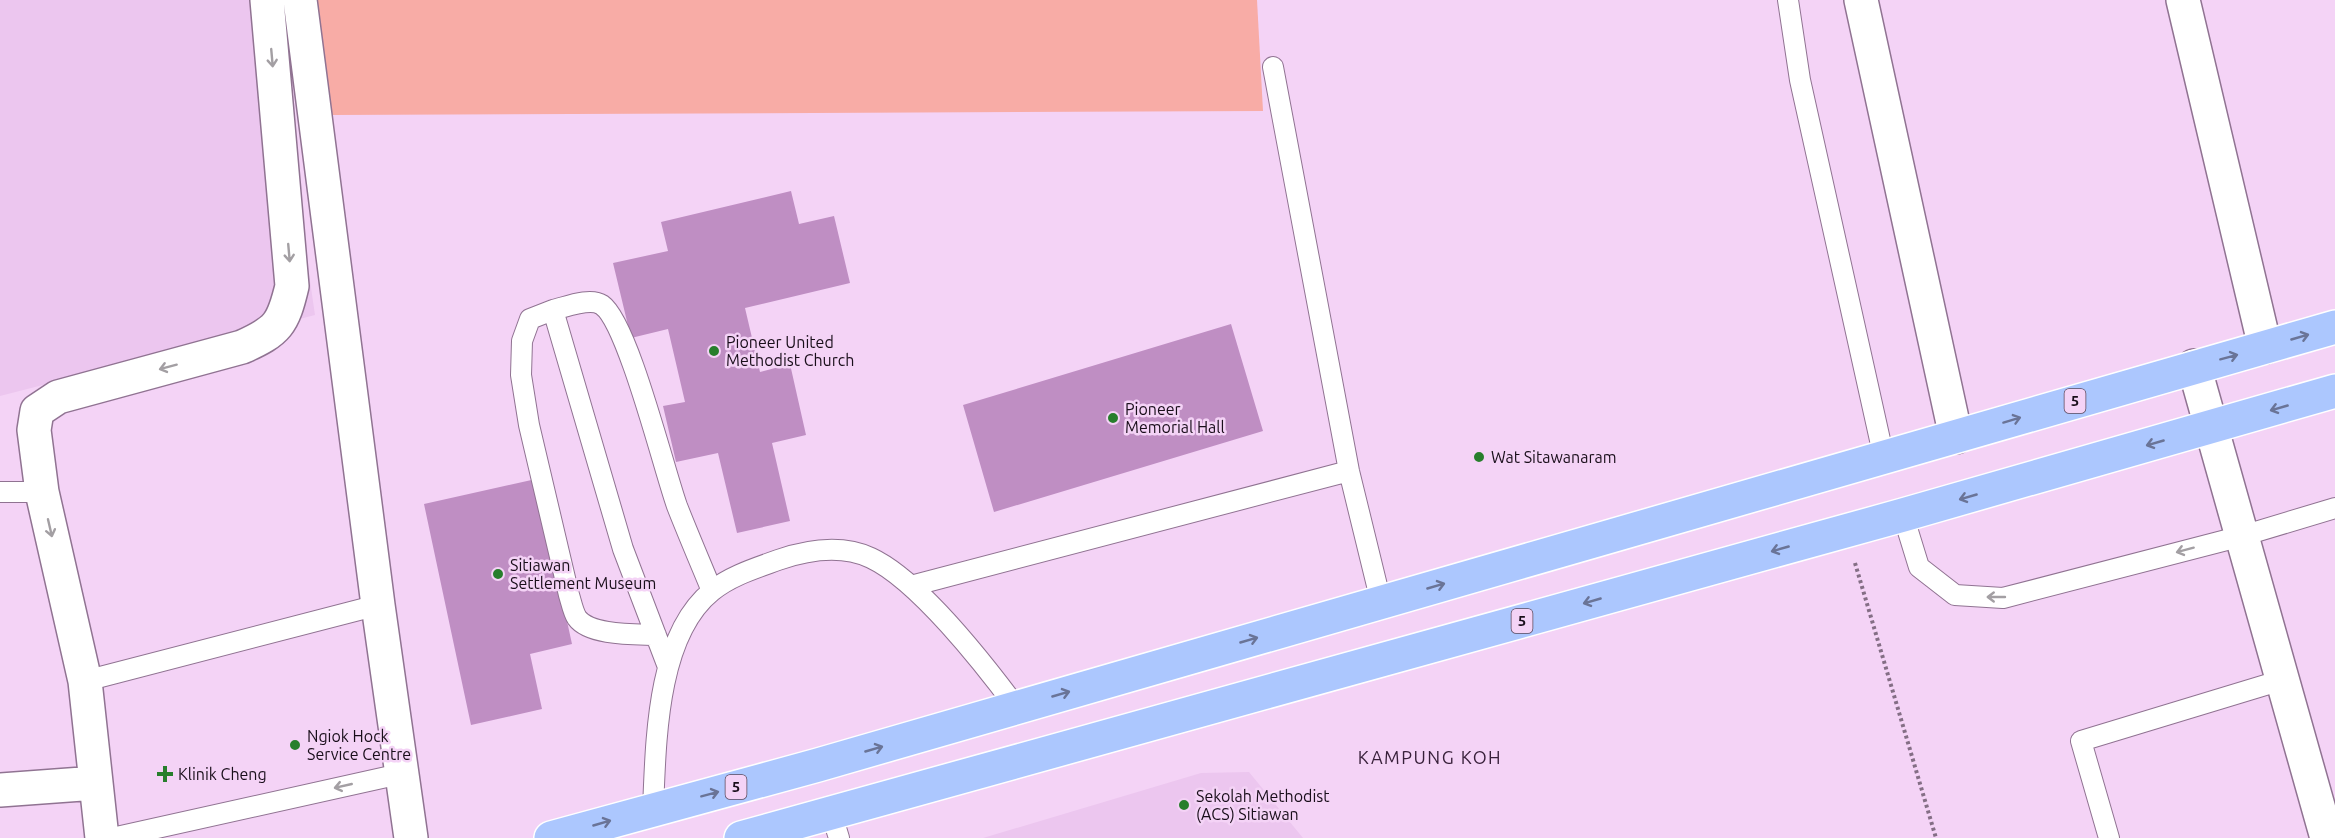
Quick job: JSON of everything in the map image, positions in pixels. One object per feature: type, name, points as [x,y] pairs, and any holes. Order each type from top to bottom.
[{"type":"highway","name":"5","points":[[550,838],[818,765],[2335,327]]},
{"type":"highway","name":"5","points":[[741,838],[835,825],[2335,391]]},
{"type":"highway","points":[[818,765],[835,825]]},
{"type":"street","points":[[102,838],[85,681],[42,492],[34,430],[37,411],[58,397],[242,347],[267,336],[284,316],[292,286],[267,0]]},
{"type":"street","points":[[300,0],[400,774],[411,838]]},
{"type":"street","points":[[1861,0],[1956,437]]},
{"type":"street","points":[[2183,0],[2265,347]]},
{"type":"street","points":[[2194,366],[2327,838]]},
{"type":"street","points":[[0,790],[96,783]]},
{"type":"lane","points":[[1788,0],[1800,80],[1884,458]]},
{"type":"lane","points":[[1273,68],[1349,471],[1381,603]]},
{"type":"lane","points":[[656,635],[616,634],[587,625],[577,618],[569,595],[529,425],[521,375],[522,341],[530,319],[553,310],[594,303],[603,306],[629,354],[677,505],[712,591]]},
{"type":"lane","points":[[553,310],[623,549],[668,667]]},
{"type":"lane","points":[[911,586],[1349,471]]},
{"type":"lane","points":[[0,492],[42,492]]},
{"type":"lane","points":[[1903,515],[1919,567],[1955,595],[2003,598],[2242,536],[2335,508]]},
{"type":"lane","points":[[653,809],[655,761],[668,667],[684,622],[712,591],[760,566],[800,552],[832,549],[870,558],[911,586],[970,650],[1016,707]]},
{"type":"lane","points":[[85,681],[378,605]]},
{"type":"lane","points":[[2109,838],[2081,741],[2282,680]]},
{"type":"lane","points":[[112,838],[400,774]]},
{"type":"path","points":[[1845,531],[1935,838]]},
{"type":"shaded area","points":[[0,0],[269,0],[315,315],[0,396]]},
{"type":"shaded area","points":[[316,0],[1257,0],[1263,111],[332,115]]},
{"type":"shaded area","name":"Sekolah Methodist (ACS) Sitiawan","points":[[1249,772],[1303,838],[983,838],[1201,773]]},
{"type":"building","name":"Pioneer United Methodist Church","points":[[791,191],[799,224],[834,216],[850,283],[745,308],[760,372],[790,364],[806,435],[772,443],[790,521],[737,533],[718,453],[676,462],[663,406],[685,402],[668,329],[631,338],[613,263],[668,251],[661,222]]},
{"type":"building","name":"Pioneer Memorial Hall","points":[[1231,324],[1263,431],[994,512],[963,405]]},
{"type":"building","name":"Sitiawan Settlement Museum","points":[[536,479],[572,644],[530,654],[542,709],[471,725],[424,504]]},
{"type":"place","name":"Pioneer United Methodist Church","points":[[714,351]]},
{"type":"place","name":"Pioneer Memorial Hall","points":[[1113,418]]},
{"type":"place","name":"Wat Sitawanaram","points":[[1479,457]]},
{"type":"place","name":"Sitiawan Settlement Museum","points":[[498,574]]},
{"type":"place","name":"Ngiok Hock Service Centre","points":[[295,745]]},
{"type":"place","name":"Klinik Cheng","points":[[165,774]]},
{"type":"place","name":"Sekolah Methodist (ACS) Sitiawan","points":[[1184,805]]},
{"type":"district","name":"KAMPUNG KOH","points":[[1430,758]]}]
